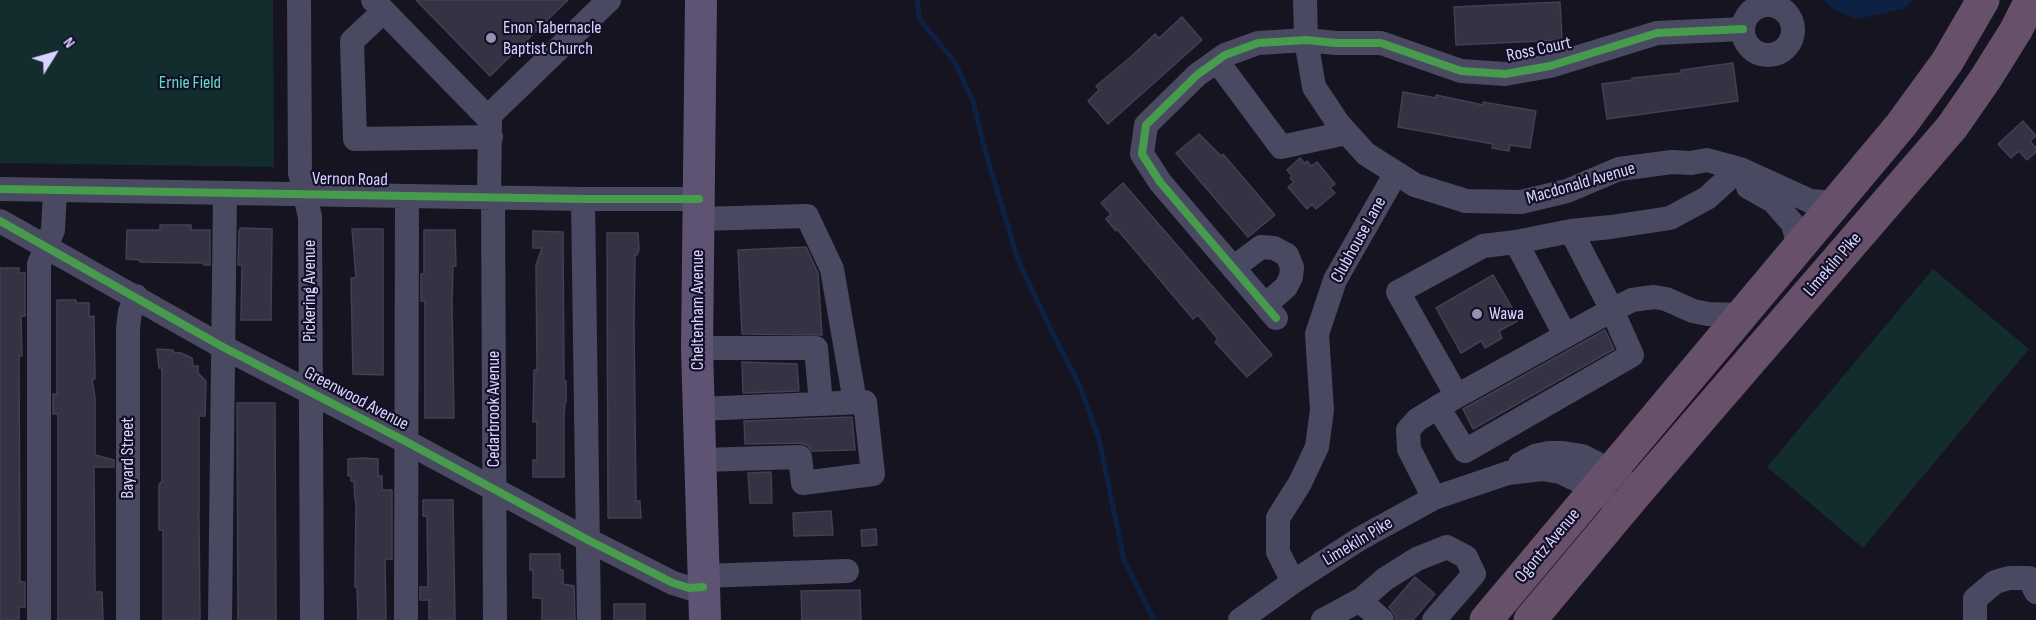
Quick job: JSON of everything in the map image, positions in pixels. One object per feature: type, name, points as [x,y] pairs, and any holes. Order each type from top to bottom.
[{"type":"highway","name":"Limekiln Pike","points":[[1604,480],[1902,125],[1947,62],[1983,0]]},
{"type":"highway","name":"Limekiln Pike","points":[[1630,500],[1952,127],[1986,78],[2033,2]]},
{"type":"highway","name":"Ogontz Avenue","points":[[1486,620],[1604,480]]},
{"type":"highway","name":"Ogontz Avenue","points":[[1530,620],[1630,500]]},
{"type":"main road","name":"Cheltenham Avenue","points":[[701,0],[697,348],[705,620]]},
{"type":"street","name":"Pickering Avenue","points":[[299,0],[300,172],[310,217],[312,620]]},
{"type":"street","points":[[490,129],[492,113],[609,0]]},
{"type":"street","name":"Macdonald Avenue","points":[[1305,0],[1306,40],[1314,87],[1338,123],[1366,154],[1415,185],[1466,201],[1521,202],[1567,191],[1619,169],[1707,160],[1740,169],[1810,201],[1837,203]]},
{"type":"street","points":[[379,5],[490,129],[355,139],[352,41],[379,5]]},
{"type":"street","name":"Ross Court","points":[[1233,268],[1261,247],[1274,248],[1287,255],[1292,267],[1291,277],[1286,287],[1270,311],[1233,268],[1160,182],[1142,154],[1146,125],[1197,75],[1225,56],[1258,43],[1306,40],[1380,43],[1461,71],[1505,74],[1550,66],[1657,33],[1743,29]]},
{"type":"street","points":[[1217,61],[1281,147],[1346,133]]},
{"type":"street","name":"Cedarbrook Avenue","points":[[490,129],[495,620]]},
{"type":"street","name":"Macdonald Avenue","points":[[1691,163],[1703,173],[1728,179],[1753,189],[1773,201],[1793,224],[1799,248]]},
{"type":"street","name":"Clubhouse Lane","points":[[1293,582],[1278,552],[1278,518],[1300,483],[1317,447],[1322,410],[1317,334],[1335,280],[1396,173]]},
{"type":"street","points":[[1571,231],[1612,310],[1632,355],[1465,451],[1447,401],[1398,292],[1483,246],[1571,231],[1670,218],[1707,198],[1728,179]]},
{"type":"street","name":"Vernon Road","points":[[0,189],[583,199],[807,216],[832,269],[855,402]]},
{"type":"street","points":[[39,620],[39,264],[53,230],[55,190]]},
{"type":"street","points":[[220,620],[225,193]]},
{"type":"street","points":[[406,620],[407,196]]},
{"type":"street","points":[[583,199],[589,620]]},
{"type":"street","name":"Greenwood Avenue","points":[[0,221],[223,347],[673,583],[689,588],[703,582],[847,570]]},
{"type":"street","points":[[1516,242],[1565,335]]},
{"type":"street","name":"Bayard Street","points":[[129,620],[128,328],[130,312],[136,296]]},
{"type":"street","points":[[1434,498],[1409,449],[1408,430],[1417,420],[1447,401],[1632,300],[1654,297],[1708,314],[1742,315]]},
{"type":"street","points":[[697,348],[816,348],[821,404]]},
{"type":"street","points":[[698,409],[865,402],[873,474],[803,483],[800,457],[700,460]]},
{"type":"street","name":"Limekiln Pike","points":[[1240,620],[1361,538],[1434,498],[1508,473],[1542,468],[1604,480],[1630,500]]},
{"type":"street","points":[[1323,620],[1362,599],[1385,579],[1418,559],[1447,547],[1466,557],[1474,574],[1434,620]]},
{"type":"street","points":[[1392,620],[1380,608],[1379,598],[1412,573],[1418,559]]},
{"type":"street","points":[[1975,620],[1976,599],[1995,582],[2009,578],[2033,583]]},
{"type":"street","points":[[1362,599],[1366,606],[1382,620]]},
{"type":"green space","name":"Ernie Field","points":[[0,0],[273,0],[274,167],[0,163]]},
{"type":"green space","points":[[1933,269],[2029,349],[1863,548],[1767,467]]},
{"type":"water","points":[[1823,0],[1914,0],[1903,9],[1857,19],[1834,10]]},
{"type":"building","name":"Enon Tabernacle Baptist Church","points":[[416,0],[568,0],[490,76]]},
{"type":"building","points":[[1560,2],[1562,40],[1456,45],[1454,7]]},
{"type":"building","points":[[1182,17],[1202,40],[1108,124],[1088,101],[1099,90],[1096,86],[1155,34],[1159,38]]},
{"type":"building","points":[[1733,63],[1738,101],[1607,119],[1602,84]]},
{"type":"building","points":[[1403,92],[1536,111],[1530,148],[1510,145],[1509,151],[1492,148],[1493,144],[1398,127]]},
{"type":"building","points":[[2023,121],[2036,136],[2030,141],[2036,148],[2036,152],[2027,160],[2019,151],[2011,158],[1998,144]]},
{"type":"building","points":[[1199,134],[1221,156],[1223,154],[1275,215],[1248,237],[1176,153]]},
{"type":"building","points":[[1300,158],[1305,164],[1307,161],[1311,166],[1317,162],[1335,184],[1330,188],[1335,193],[1316,209],[1312,204],[1307,209],[1288,187],[1294,182],[1287,170]]},
{"type":"building","points":[[1123,183],[1272,355],[1247,377],[1215,342],[1218,339],[1198,315],[1193,319],[1106,219],[1111,214],[1101,203]]},
{"type":"building","points":[[160,225],[191,225],[191,230],[210,230],[210,265],[140,262],[140,260],[126,259],[127,230],[160,230]]},
{"type":"building","points":[[241,228],[272,229],[271,320],[241,320],[242,265],[238,265],[239,230]]},
{"type":"building","points":[[352,229],[383,229],[383,375],[353,374],[351,278],[356,278]]},
{"type":"building","points":[[424,230],[455,230],[456,266],[453,266],[452,302],[454,418],[425,418],[425,301],[421,301],[421,274],[424,274]]},
{"type":"building","points":[[533,231],[563,232],[564,381],[566,381],[564,477],[533,477],[533,460],[537,460],[537,422],[533,422],[534,370],[537,370],[536,265],[542,248],[533,248]]},
{"type":"building","points":[[607,233],[638,233],[639,250],[635,255],[634,323],[636,501],[640,501],[641,518],[608,518]]},
{"type":"building","points":[[806,247],[818,273],[822,335],[742,334],[738,250]]},
{"type":"building","points":[[0,268],[19,268],[19,273],[25,273],[25,316],[21,316],[22,356],[19,356],[20,582],[25,582],[25,607],[19,607],[19,620],[0,620]]},
{"type":"building","name":"Wawa","points":[[1493,275],[1519,320],[1499,331],[1502,338],[1485,348],[1481,341],[1461,353],[1436,308]]},
{"type":"building","points":[[57,300],[89,303],[89,317],[94,316],[95,379],[92,379],[95,398],[95,455],[114,460],[114,467],[94,467],[95,592],[102,592],[103,620],[58,620],[58,414],[53,414],[53,394],[57,394]]},
{"type":"building","name":"Wawa","points":[[1605,330],[1614,349],[1473,429],[1463,409]]},
{"type":"building","points":[[157,349],[173,350],[173,352],[192,358],[193,366],[198,366],[198,373],[206,381],[205,416],[199,416],[200,620],[163,620],[163,530],[159,530],[159,485],[162,481],[162,368],[159,368]]},
{"type":"building","points":[[742,362],[797,364],[799,391],[743,393]]},
{"type":"building","points":[[237,403],[275,403],[276,620],[238,620]]},
{"type":"building","points":[[852,417],[855,450],[812,451],[807,445],[800,443],[745,444],[744,421]]},
{"type":"building","points":[[348,459],[378,459],[378,476],[382,476],[382,490],[392,490],[392,559],[385,559],[386,620],[358,620],[357,587],[355,587],[356,501],[354,481],[351,481],[351,475],[348,476]]},
{"type":"building","points":[[771,472],[772,503],[750,503],[748,473]]},
{"type":"building","points":[[423,500],[453,500],[455,620],[429,620],[429,600],[420,600],[420,587],[428,587],[427,516],[423,516]]},
{"type":"building","points":[[831,511],[833,535],[794,536],[793,513]]},
{"type":"building","points":[[876,529],[877,545],[862,546],[861,530]]},
{"type":"building","points":[[530,554],[560,554],[563,584],[574,586],[575,620],[542,620],[542,598],[533,598],[533,570],[530,570]]},
{"type":"building","points":[[1415,577],[1435,594],[1413,620],[1396,620],[1389,607]]},
{"type":"building","points":[[860,590],[861,620],[802,620],[801,591]]},
{"type":"building","points":[[614,604],[645,604],[645,620],[614,620]]},
{"type":"waterway","points":[[917,0],[920,20],[954,61],[973,101],[984,147],[1018,260],[1079,384],[1099,439],[1124,560],[1154,620]]},
{"type":"cycle path","points":[[1276,318],[1160,182],[1142,154],[1146,125],[1197,75],[1225,55],[1258,43],[1306,40],[1381,43],[1461,71],[1505,74],[1550,66],[1657,33],[1743,29]]},
{"type":"cycle path","points":[[0,189],[699,199]]},
{"type":"cycle path","points":[[0,221],[223,347],[405,441],[588,540],[673,583],[689,588],[703,587]]},
{"type":"place","name":"Enon Tabernacle Baptist Church","points":[[491,38]]},
{"type":"place","name":"Wawa","points":[[1477,314]]}]
